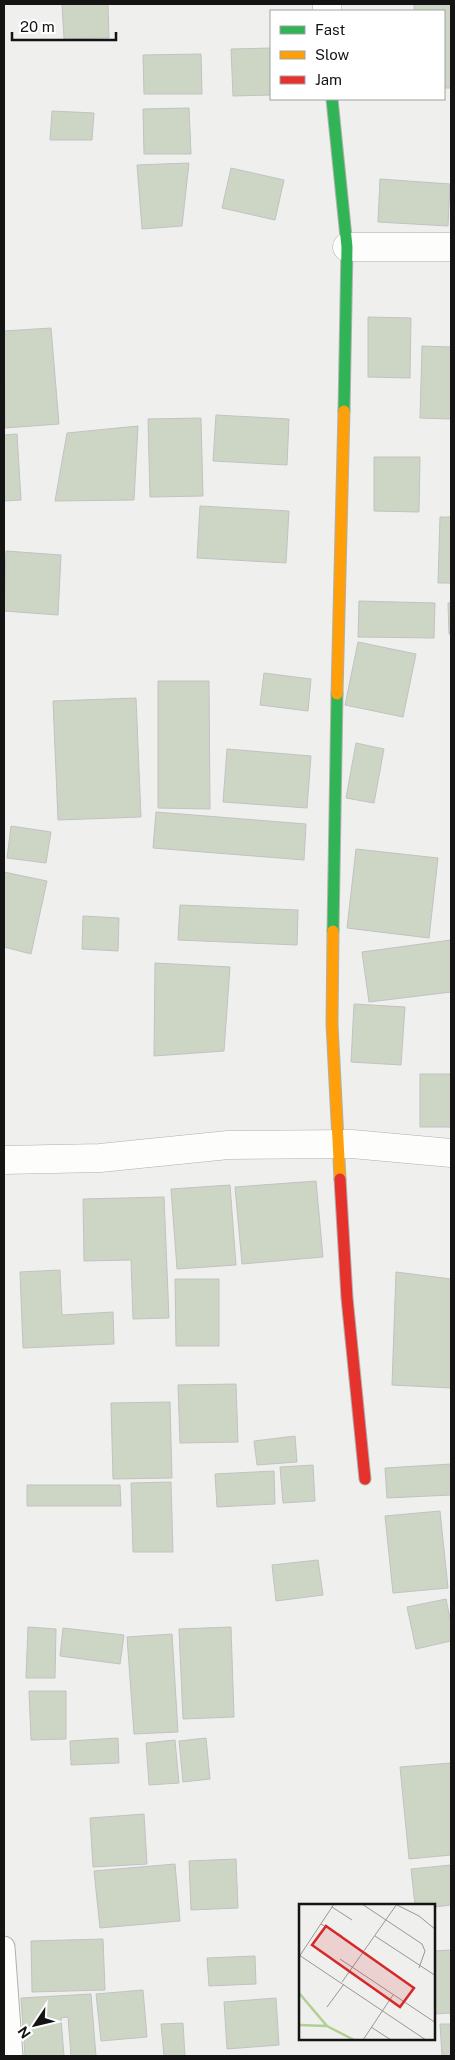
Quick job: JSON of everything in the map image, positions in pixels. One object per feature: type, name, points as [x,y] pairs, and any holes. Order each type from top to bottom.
[{"type":"street","points":[[332,100],[347,247],[342,552],[336,719],[332,1024],[347,1298],[365,1479]]},
{"type":"street","points":[[347,247],[451,247]]},
{"type":"street","points":[[4,1160],[100,1158],[228,1145],[338,1144],[451,1154]]},
{"type":"lane","points":[[4,1947],[12,2056]]},
{"type":"building","points":[[62,4],[108,4],[109,38],[64,39]]},
{"type":"building","points":[[414,4],[451,4],[451,88],[445,88],[445,10],[414,10]]},
{"type":"building","points":[[270,48],[270,95],[233,96],[231,49]]},
{"type":"building","points":[[201,54],[202,94],[144,94],[143,55]]},
{"type":"building","points":[[189,108],[191,154],[144,154],[143,109]]},
{"type":"building","points":[[52,111],[94,113],[92,140],[50,140]]},
{"type":"building","points":[[189,163],[182,226],[142,229],[137,165]]},
{"type":"building","points":[[231,168],[284,180],[275,220],[222,208]]},
{"type":"building","points":[[380,179],[450,184],[448,226],[378,222]]},
{"type":"building","points":[[368,317],[411,318],[410,378],[368,377]]},
{"type":"building","points":[[51,328],[59,424],[5,428],[4,331]]},
{"type":"building","points":[[422,346],[451,347],[451,419],[420,418]]},
{"type":"building","points":[[216,415],[289,419],[287,465],[213,461]]},
{"type":"building","points":[[201,418],[203,496],[150,497],[148,419]]},
{"type":"building","points":[[138,426],[134,500],[55,501],[67,433]]},
{"type":"building","points":[[17,434],[21,500],[4,501],[4,435]]},
{"type":"building","points":[[374,457],[420,457],[419,512],[374,511]]},
{"type":"building","points":[[200,506],[289,511],[286,563],[197,558]]},
{"type":"building","points":[[440,517],[451,517],[451,583],[438,583]]},
{"type":"building","points":[[6,551],[61,555],[58,615],[4,611]]},
{"type":"building","points":[[359,601],[435,603],[434,638],[358,637]]},
{"type":"building","points":[[448,603],[451,603],[451,634],[449,634]]},
{"type":"building","points":[[358,642],[416,654],[403,717],[345,705]]},
{"type":"building","points":[[264,673],[311,679],[308,711],[260,705]]},
{"type":"building","points":[[158,681],[209,681],[210,809],[158,808]]},
{"type":"building","points":[[136,698],[141,817],[58,820],[53,701]]},
{"type":"building","points":[[356,743],[384,749],[374,803],[346,798]]},
{"type":"building","points":[[227,749],[311,756],[307,808],[223,802]]},
{"type":"building","points":[[156,812],[306,824],[304,860],[153,848]]},
{"type":"building","points":[[11,826],[51,832],[46,863],[7,858]]},
{"type":"building","points":[[356,849],[438,858],[429,938],[347,928]]},
{"type":"building","points":[[4,872],[47,881],[31,954],[4,947]]},
{"type":"building","points":[[180,905],[298,910],[297,945],[178,940]]},
{"type":"building","points":[[83,916],[119,918],[118,951],[82,949]]},
{"type":"building","points":[[451,940],[451,992],[369,1002],[362,952]]},
{"type":"building","points":[[155,963],[230,967],[224,1051],[154,1056]]},
{"type":"building","points":[[354,1004],[405,1007],[401,1065],[351,1062]]},
{"type":"building","points":[[420,1074],[451,1074],[451,1127],[420,1127]]},
{"type":"building","points":[[316,1181],[323,1257],[242,1264],[235,1187]]},
{"type":"building","points":[[230,1185],[236,1265],[177,1269],[171,1189]]},
{"type":"building","points":[[164,1197],[169,1318],[133,1319],[131,1260],[84,1261],[83,1199]]},
{"type":"building","points":[[60,1270],[62,1315],[113,1312],[114,1344],[23,1348],[20,1272]]},
{"type":"building","points":[[396,1272],[451,1279],[451,1388],[392,1385]]},
{"type":"building","points":[[175,1279],[219,1279],[219,1346],[176,1346]]},
{"type":"building","points":[[236,1384],[238,1442],[180,1443],[178,1385]]},
{"type":"building","points":[[170,1402],[172,1478],[113,1479],[111,1403]]},
{"type":"building","points":[[295,1436],[297,1462],[257,1465],[254,1441]]},
{"type":"building","points":[[451,1464],[451,1495],[387,1498],[385,1468]]},
{"type":"building","points":[[313,1465],[315,1501],[283,1503],[280,1467]]},
{"type":"building","points":[[274,1471],[275,1504],[217,1507],[215,1474]]},
{"type":"building","points":[[171,1482],[173,1552],[133,1552],[131,1483]]},
{"type":"building","points":[[27,1485],[120,1485],[121,1506],[27,1506]]},
{"type":"building","points":[[440,1511],[448,1588],[393,1593],[385,1516]]},
{"type":"building","points":[[318,1560],[323,1595],[276,1601],[272,1565]]},
{"type":"building","points":[[446,1599],[451,1623],[451,1641],[416,1649],[407,1607]]},
{"type":"building","points":[[28,1627],[56,1629],[55,1678],[26,1678]]},
{"type":"building","points":[[231,1627],[234,1717],[183,1719],[179,1629]]},
{"type":"building","points":[[63,1628],[124,1635],[120,1664],[60,1656]]},
{"type":"building","points":[[172,1634],[178,1732],[134,1734],[127,1637]]},
{"type":"building","points":[[29,1691],[66,1691],[66,1739],[31,1740]]},
{"type":"building","points":[[118,1738],[119,1763],[71,1765],[70,1741]]},
{"type":"building","points":[[206,1738],[210,1779],[183,1782],[179,1741]]},
{"type":"building","points":[[175,1740],[179,1783],[149,1785],[146,1743]]},
{"type":"building","points":[[451,1763],[451,1855],[409,1859],[400,1767]]},
{"type":"building","points":[[144,1814],[147,1864],[93,1867],[90,1818]]},
{"type":"building","points":[[236,1859],[238,1908],[191,1910],[189,1861]]},
{"type":"building","points":[[175,1864],[180,1921],[100,1928],[94,1871]]},
{"type":"building","points":[[451,1865],[451,1905],[435,1907],[435,1904],[415,1904],[411,1869]]},
{"type":"building","points":[[103,1939],[105,1990],[32,1992],[31,1941]]},
{"type":"building","points":[[451,1950],[451,2013],[435,2014],[435,1951]]},
{"type":"building","points":[[255,1956],[256,1984],[209,1986],[207,1958]]},
{"type":"building","points":[[143,1990],[147,2037],[101,2041],[96,1994]]},
{"type":"building","points":[[91,1994],[96,2056],[71,2056],[68,2017],[61,2018],[64,2056],[25,2056],[21,1998]]},
{"type":"building","points":[[276,1998],[279,2045],[227,2049],[224,2002]]},
{"type":"building","points":[[183,2023],[185,2056],[164,2056],[161,2024]]},
{"type":"building","points":[[440,2024],[451,2024],[451,2056],[442,2056]]},
{"type":"traffic: fast","points":[[332,100],[347,247],[344,411]]},
{"type":"traffic: fast","points":[[333,931],[337,694]]},
{"type":"traffic: slow","points":[[337,694],[344,411]]},
{"type":"traffic: slow","points":[[333,931],[332,1024],[340,1179]]},
{"type":"traffic: jam","points":[[340,1179],[347,1298],[365,1479]]}]
